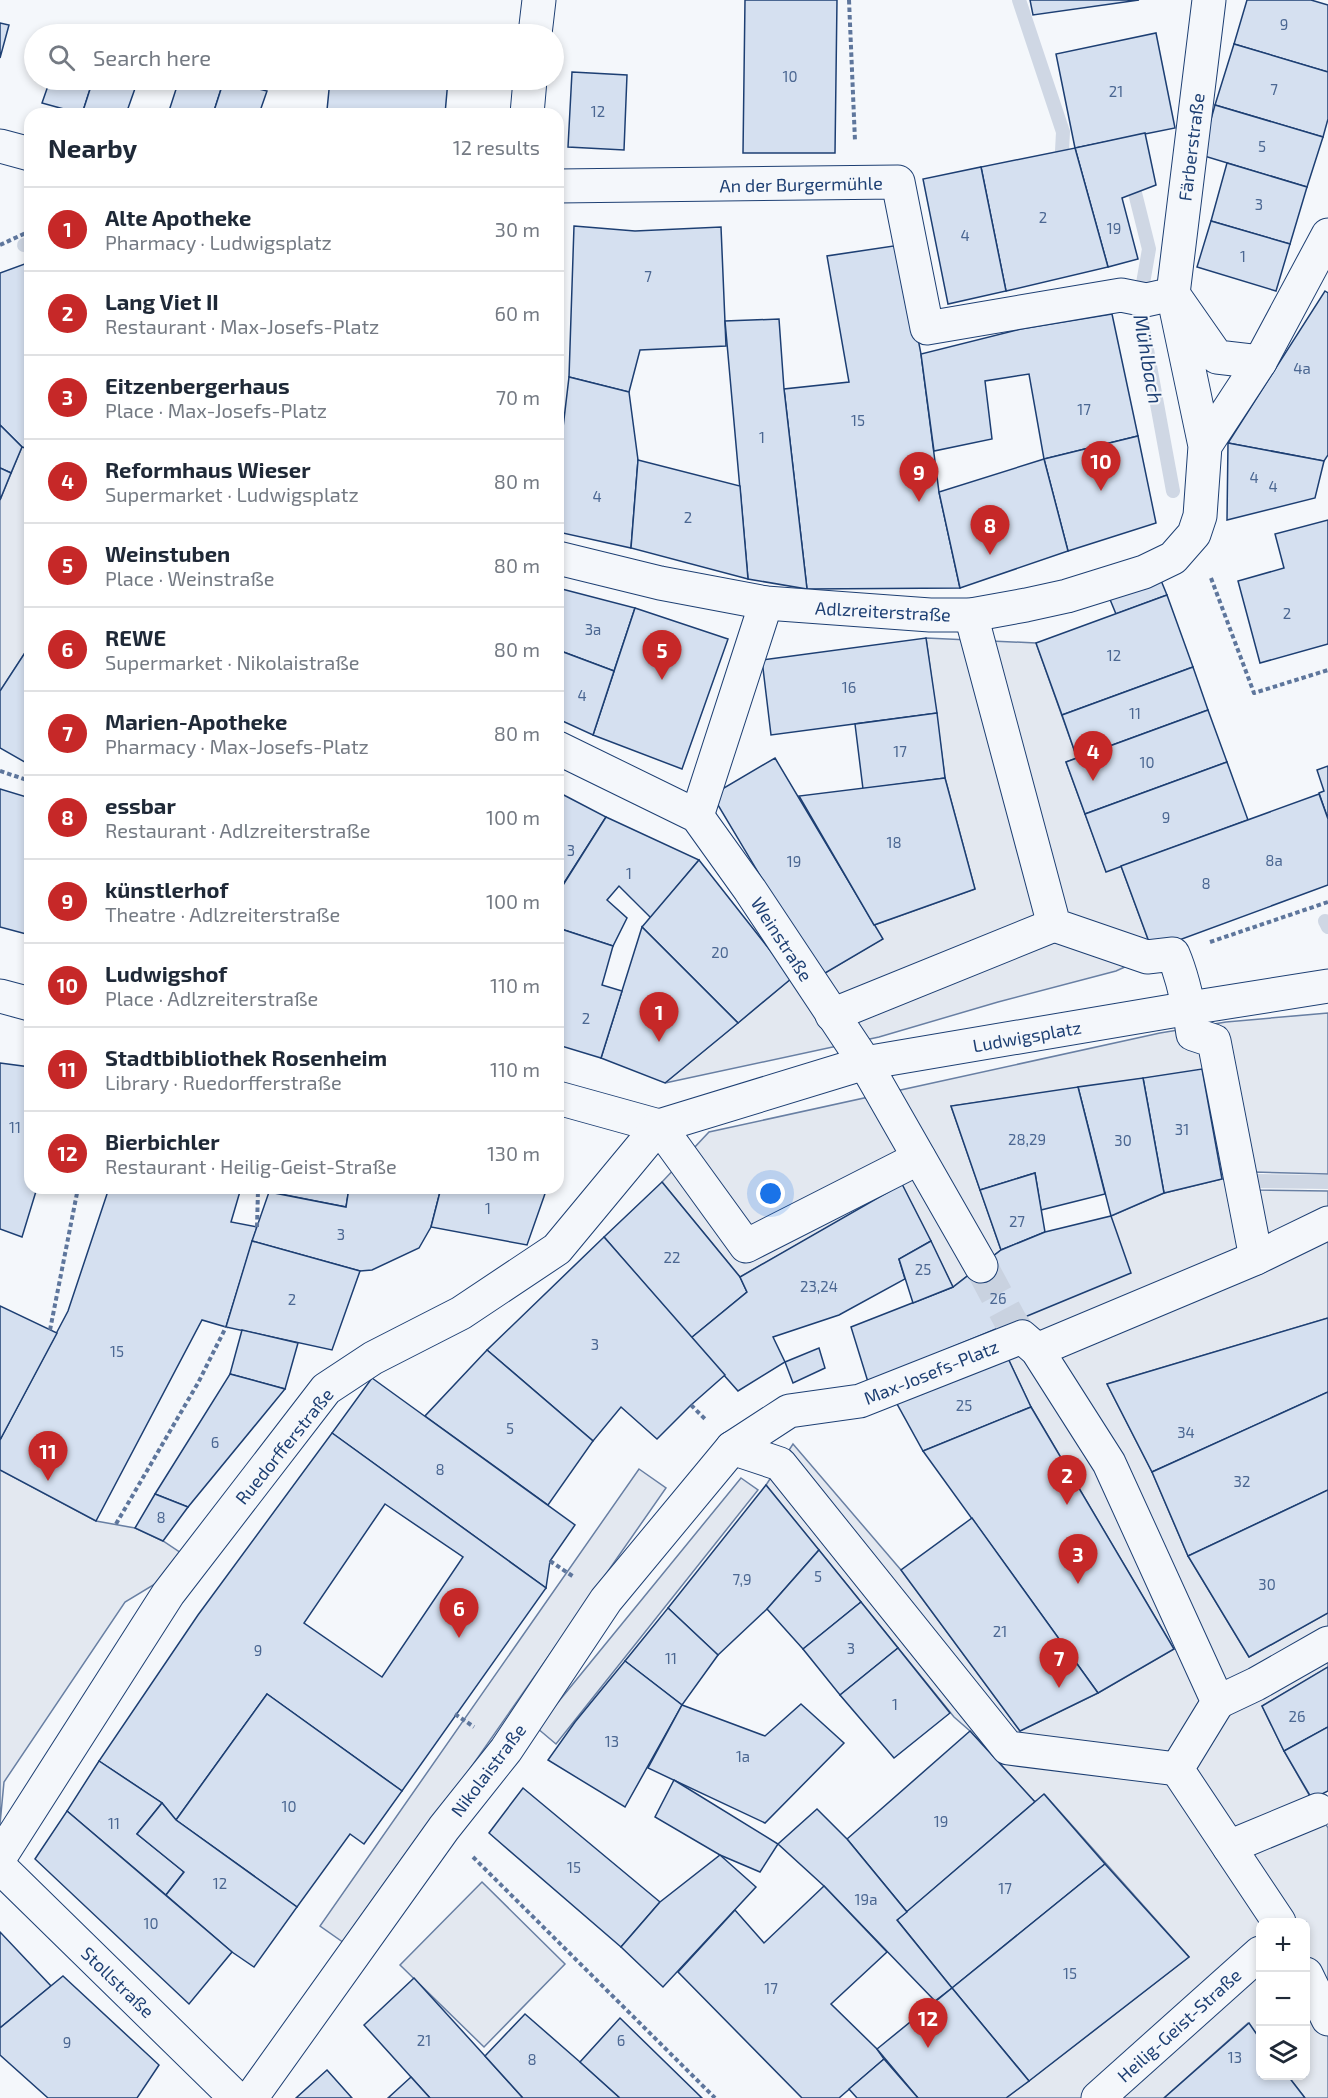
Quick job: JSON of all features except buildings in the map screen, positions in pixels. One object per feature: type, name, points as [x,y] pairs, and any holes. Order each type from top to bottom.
[{"type":"street","points":[[536,24],[538,0]]},
{"type":"street","name":"Färberstraße","points":[[1194,534],[1200,516],[1205,446],[1147,296],[1209,0]]},
{"type":"street","points":[[528,108],[529,90]]},
{"type":"street","points":[[0,146],[24,152]]},
{"type":"street","name":"An der Burgermühle","points":[[564,186],[898,182],[927,328],[1147,296]]},
{"type":"street","name":"Färberstraße","points":[[1205,446],[1260,362],[1328,235]]},
{"type":"street","points":[[1147,296],[1217,357],[1260,362]]},
{"type":"street","name":"Adlzreiterstraße","points":[[564,559],[660,583],[766,603],[930,615],[971,615],[1066,596],[1144,572],[1173,558],[1194,534]]},
{"type":"street","points":[[697,816],[766,603]]},
{"type":"street","points":[[971,615],[1054,925]]},
{"type":"street","name":"Weinstraße","points":[[564,751],[697,816],[750,890],[865,1063]]},
{"type":"street","points":[[832,1015],[1054,925],[1147,957],[1173,954],[1190,1008],[1193,1034],[1214,1041],[1256,1258]]},
{"type":"street","name":"Ludwigsplatz","points":[[659,1126],[865,1063],[1328,986]]},
{"type":"street","points":[[0,996],[24,1002]]},
{"type":"street","points":[[865,1063],[981,1266]]},
{"type":"street","points":[[564,1100],[659,1126],[746,1246],[919,1158]]},
{"type":"street","name":"Ruedorfferstraße","points":[[0,1857],[168,1594],[326,1389],[373,1358],[461,1313],[557,1249],[659,1126]]},
{"type":"street","points":[[1218,1702],[1109,1463],[1037,1350],[1256,1258],[1328,1223]]},
{"type":"street","name":"Max-Josefs-Platz","points":[[732,1448],[789,1411],[860,1401],[1022,1337],[1037,1350]]},
{"type":"street","points":[[732,1448],[780,1464],[1008,1748],[1177,1769],[1276,1918]]},
{"type":"street","name":"Nikolaistraße","points":[[251,2098],[444,1828],[506,1750],[606,1600],[732,1448]]},
{"type":"street","points":[[1177,1769],[1218,1702],[1256,1684],[1328,1642]]},
{"type":"street","points":[[1229,1847],[1318,1810]]},
{"type":"street","name":"Stollstraße","points":[[0,1867],[236,2098]]},
{"type":"street","name":"Heilig-Geist-Straße","points":[[1098,2098],[1256,1957]]},
{"type":"street","points":[[1310,1984],[1328,2019]]},
{"type":"path","points":[[849,0],[857,184]]},
{"type":"path","points":[[0,245],[24,234]]},
{"type":"path","points":[[1194,534],[1254,693],[1328,670]]},
{"type":"path","points":[[0,771],[24,779]]},
{"type":"path","points":[[1173,954],[1328,902]]},
{"type":"path","points":[[50,1330],[77,1194]]},
{"type":"path","points":[[257,1227],[258,1194]]},
{"type":"path","points":[[116,1524],[198,1383],[226,1327]]},
{"type":"path","points":[[444,1828],[715,2098]]},
{"type":"shaded area","points":[[22,447],[24,448],[24,654],[0,691],[0,500]]},
{"type":"shaded area","points":[[926,638],[1036,643],[1077,758],[1066,762],[1106,871],[1121,866],[1152,950],[1147,957],[1116,971],[879,1037],[665,1083],[792,978],[820,976],[882,939],[874,925],[975,889],[945,778]]},
{"type":"shaded area","points":[[1328,1013],[1328,1174],[1254,1172],[1254,1190],[1328,1191],[1328,1318],[1107,1384],[1152,1472],[1188,1556],[1249,1657],[1328,1613],[1328,1667],[1262,1706],[1284,1751],[1328,1828],[1328,2098],[1305,2098],[1291,2080],[1310,2080],[1310,1918],[1256,1918],[1256,2034],[1248,2023],[1164,2098],[1006,2098],[1189,1957],[1045,1795],[1035,1802],[970,1731],[954,1717],[766,1485],[793,1444],[901,1570],[1020,1731],[1098,1693],[1174,1649],[1031,1407],[1001,1344],[989,1332],[1111,1216],[1164,1193],[1222,1179],[1202,1070],[951,1106],[1001,1250],[953,1287],[902,1185],[740,1277],[662,1182],[709,1132],[1160,1033],[1226,1022]]},
{"type":"shaded area","points":[[639,1469],[666,1488],[347,1945],[320,1926]]},
{"type":"shaded area","points":[[0,1470],[96,1521],[135,1528],[163,1541],[193,1561],[125,1602],[4,1782],[0,1824]]},
{"type":"shaded area","points":[[741,1478],[758,1490],[556,1744],[537,1728]]},
{"type":"shaded area","points":[[482,1882],[565,1964],[484,2047],[400,1965]]},
{"type":"waterway","name":"Mühlbach","points":[[1019,0],[1063,132],[1062,151]]},
{"type":"waterway","name":"Mühlbach","points":[[1135,193],[1149,249],[1139,306],[1173,491]]},
{"type":"waterway","name":"Mühlbach","points":[[1325,921],[1328,927]]},
{"type":"waterway","points":[[1256,1181],[1328,1182]]},
{"type":"tunnel","points":[[981,1266],[1011,1322],[1022,1337]]},
{"type":"place","name":"Ludwigshof","points":[[1101,491]]},
{"type":"place","name":"künstlerhof","points":[[919,502]]},
{"type":"place","name":"essbar","points":[[990,555]]},
{"type":"place","name":"Weinstuben","points":[[662,680]]},
{"type":"place","name":"Reformhaus Wieser","points":[[1093,781]]},
{"type":"place","name":"Alte Apotheke","points":[[659,1042]]},
{"type":"place","name":"Stadtbibliothek Rosenheim","points":[[48,1481]]},
{"type":"place","name":"Lang Viet II","points":[[1067,1505]]},
{"type":"place","name":"Eitzenbergerhaus","points":[[1078,1584]]},
{"type":"place","name":"REWE","points":[[459,1638]]},
{"type":"place","name":"Marien-Apotheke","points":[[1059,1688]]},
{"type":"place","name":"Bierbichler","points":[[928,2048]]}]
